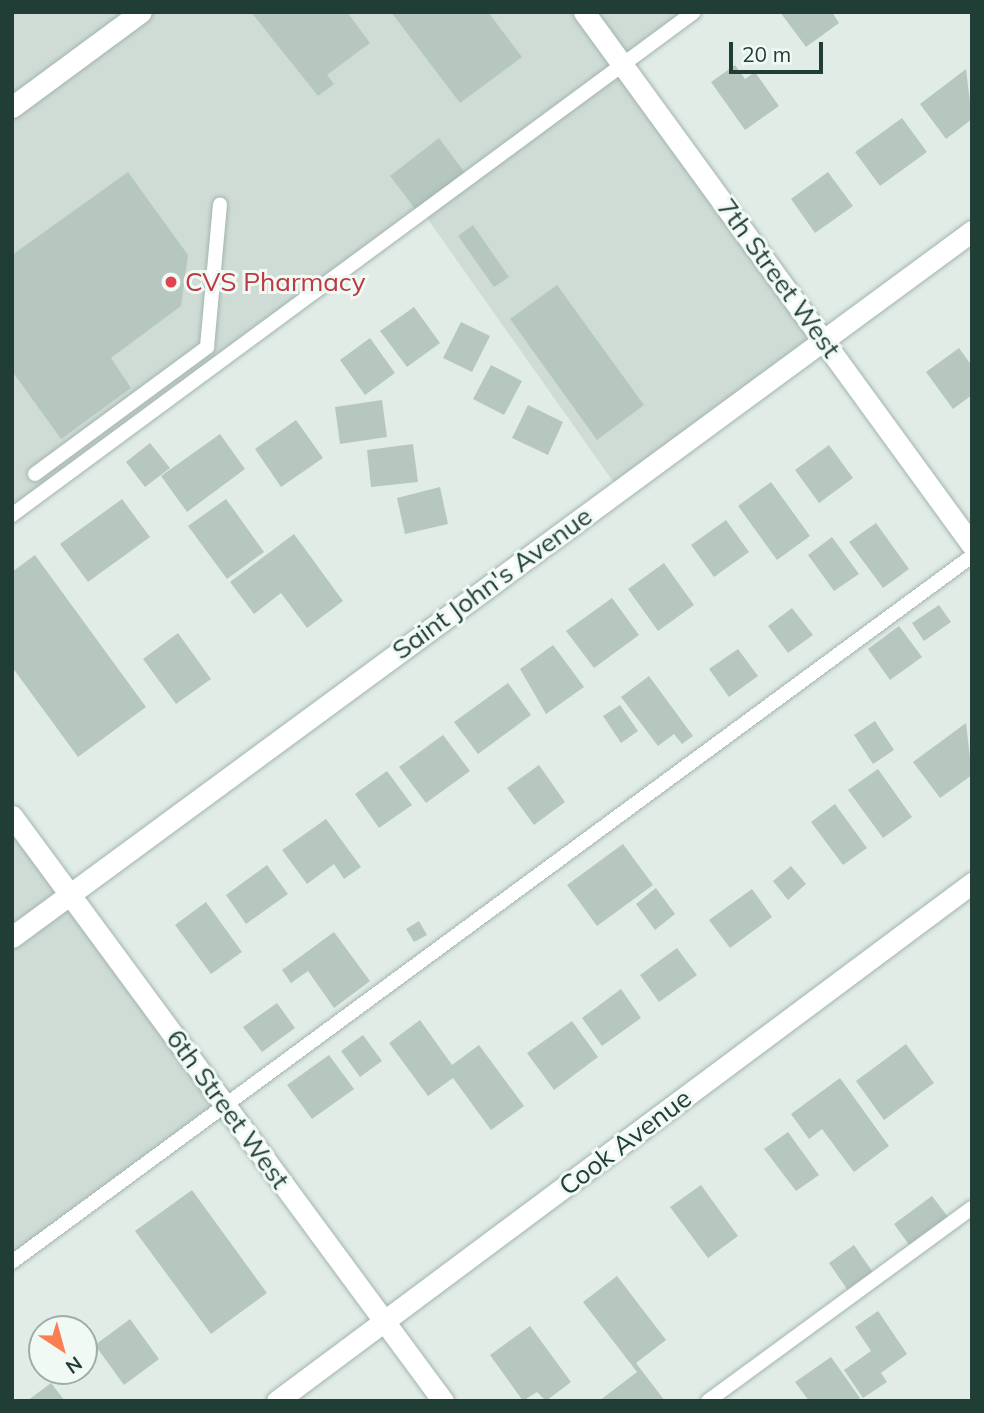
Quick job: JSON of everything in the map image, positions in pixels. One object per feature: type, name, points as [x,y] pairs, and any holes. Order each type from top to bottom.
[{"type":"street","points":[[12,107],[141,12]]},
{"type":"street","name":"7th Street West","points":[[584,12],[972,545]]},
{"type":"street","name":"Saint John's Avenue","points":[[12,937],[972,231]]},
{"type":"street","name":"6th Street West","points":[[12,816],[443,1401]]},
{"type":"street","name":"Cook Avenue","points":[[277,1401],[972,883]]},
{"type":"lane","points":[[12,514],[694,12]]},
{"type":"lane","points":[[35,474],[207,347],[220,205]]},
{"type":"lane","points":[[12,1262],[972,556]]},
{"type":"lane","points":[[708,1401],[972,1208]]},
{"type":"shaded area","points":[[12,12],[694,12],[623,63],[824,339],[619,490],[422,211],[12,514]]},
{"type":"shaded area","points":[[12,820],[225,1105],[12,1262]]},
{"type":"building","points":[[251,12],[347,12],[370,43],[327,75],[334,84],[318,96]]},
{"type":"building","points":[[391,12],[488,12],[522,57],[460,103]]},
{"type":"building","points":[[780,12],[832,12],[839,23],[806,47]]},
{"type":"building","points":[[735,65],[745,79],[755,72],[779,106],[745,130],[711,82]]},
{"type":"building","points":[[966,69],[972,119],[946,139],[920,104]]},
{"type":"building","points":[[902,118],[927,152],[880,186],[855,152]]},
{"type":"building","points":[[439,138],[465,173],[416,210],[390,176]]},
{"type":"building","name":"CVS Pharmacy","points":[[128,172],[188,255],[181,306],[111,358],[131,388],[61,439],[12,371],[12,255]]},
{"type":"building","points":[[828,172],[853,206],[815,233],[791,199]]},
{"type":"building","points":[[473,225],[509,277],[494,287],[458,236]]},
{"type":"building","points":[[557,285],[644,405],[597,440],[510,319]]},
{"type":"building","points":[[414,307],[440,343],[407,367],[380,331]]},
{"type":"building","points":[[461,322],[490,336],[472,372],[443,358]]},
{"type":"building","points":[[370,338],[395,373],[365,395],[340,360]]},
{"type":"building","points":[[959,348],[972,366],[972,395],[953,409],[926,372]]},
{"type":"building","points":[[491,365],[522,381],[504,415],[473,399]]},
{"type":"building","points":[[382,400],[387,437],[340,444],[335,407]]},
{"type":"building","points":[[528,405],[563,422],[548,455],[512,438]]},
{"type":"building","points":[[296,420],[323,458],[281,487],[255,449]]},
{"type":"building","points":[[220,434],[245,469],[187,512],[161,476]]},
{"type":"building","points":[[150,443],[170,468],[145,487],[126,462]]},
{"type":"building","points":[[413,444],[418,482],[371,487],[367,450]]},
{"type":"building","points":[[829,445],[853,478],[819,503],[795,470]]},
{"type":"building","points":[[771,482],[810,536],[777,560],[738,506]]},
{"type":"building","points":[[440,487],[448,524],[405,534],[397,498]]},
{"type":"building","points":[[122,499],[150,537],[88,582],[60,544]]},
{"type":"building","points":[[226,499],[264,552],[227,579],[188,526]]},
{"type":"building","points":[[726,520],[749,552],[714,577],[691,545]]},
{"type":"building","points":[[876,523],[909,569],[883,588],[849,542]]},
{"type":"building","points":[[294,534],[343,601],[307,628],[281,593],[254,614],[230,582]]},
{"type":"building","points":[[832,537],[859,574],[834,591],[808,555]]},
{"type":"building","points":[[35,555],[146,707],[78,757],[12,667],[12,572]]},
{"type":"building","points":[[664,563],[694,605],[658,631],[628,589]]},
{"type":"building","points":[[612,598],[639,635],[594,668],[566,631]]},
{"type":"building","points":[[939,605],[951,622],[924,641],[912,623]]},
{"type":"building","points":[[792,608],[813,635],[788,653],[768,626]]},
{"type":"building","points":[[899,626],[922,657],[890,680],[868,649]]},
{"type":"building","points":[[178,633],[211,679],[176,704],[143,659]]},
{"type":"building","points":[[553,645],[584,687],[546,714],[520,669]]},
{"type":"building","points":[[738,649],[758,676],[729,697],[709,669]]},
{"type":"building","points":[[649,676],[693,736],[682,744],[674,734],[658,746],[621,697]]},
{"type":"building","points":[[508,683],[531,715],[478,754],[454,722]]},
{"type":"building","points":[[620,705],[638,731],[621,743],[603,716]]},
{"type":"building","points":[[875,721],[894,750],[873,764],[854,735]]},
{"type":"building","points":[[966,723],[972,775],[940,798],[913,762]]},
{"type":"building","points":[[443,735],[470,771],[426,803],[399,767]]},
{"type":"building","points":[[539,765],[565,802],[534,825],[507,788]]},
{"type":"building","points":[[878,769],[912,817],[883,838],[848,790]]},
{"type":"building","points":[[387,771],[412,805],[379,828],[355,794]]},
{"type":"building","points":[[835,804],[867,848],[843,865],[811,822]]},
{"type":"building","points":[[326,819],[361,867],[344,879],[334,864],[307,884],[282,850]]},
{"type":"building","points":[[623,844],[653,885],[597,926],[567,885]]},
{"type":"building","points":[[267,865],[288,894],[246,924],[226,895]]},
{"type":"building","points":[[791,866],[806,884],[788,900],[773,881]]},
{"type":"building","points":[[656,888],[675,914],[655,930],[636,904]]},
{"type":"building","points":[[752,889],[772,917],[730,948],[709,920]]},
{"type":"building","points":[[206,902],[242,952],[211,974],[175,925]]},
{"type":"building","points":[[419,921],[427,935],[414,942],[406,929]]},
{"type":"building","points":[[334,932],[370,981],[334,1008],[308,971],[291,983],[282,970]]},
{"type":"building","points":[[677,948],[697,975],[659,1002],[640,975]]},
{"type":"building","points":[[621,989],[641,1018],[602,1046],[582,1018]]},
{"type":"building","points":[[277,1003],[295,1028],[262,1052],[243,1027]]},
{"type":"building","points":[[420,1020],[452,1065],[479,1045],[524,1106],[491,1130],[453,1078],[428,1096],[389,1043]]},
{"type":"building","points":[[572,1021],[598,1057],[554,1090],[527,1053]]},
{"type":"building","points":[[363,1035],[382,1061],[360,1077],[341,1051]]},
{"type":"building","points":[[906,1044],[934,1083],[884,1120],[856,1081]]},
{"type":"building","points":[[329,1055],[354,1089],[312,1119],[287,1085]]},
{"type":"building","points":[[840,1078],[889,1146],[854,1172],[822,1129],[809,1139],[791,1114]]},
{"type":"building","points":[[788,1132],[819,1175],[796,1191],[764,1149]]},
{"type":"building","points":[[701,1185],[738,1236],[708,1258],[670,1207]]},
{"type":"building","points":[[192,1190],[267,1293],[211,1334],[135,1231]]},
{"type":"building","points":[[932,1196],[948,1217],[910,1246],[894,1224]]},
{"type":"building","points":[[854,1245],[874,1274],[849,1292],[829,1263]]},
{"type":"building","points":[[617,1276],[666,1340],[636,1363],[665,1401],[599,1401],[637,1372],[583,1302]]},
{"type":"building","points":[[878,1311],[907,1354],[881,1373],[887,1382],[863,1398],[844,1370],[871,1351],[855,1327]]},
{"type":"building","points":[[130,1319],[159,1359],[124,1385],[98,1349],[98,1343]]},
{"type":"building","points":[[530,1326],[571,1382],[546,1401],[537,1392],[523,1401],[490,1355]]},
{"type":"building","points":[[831,1357],[860,1398],[856,1401],[809,1401],[795,1382]]},
{"type":"building","points":[[48,1385],[53,1385],[65,1401],[27,1401]]},
{"type":"place","name":"CVS Pharmacy","points":[[171,282]]}]
